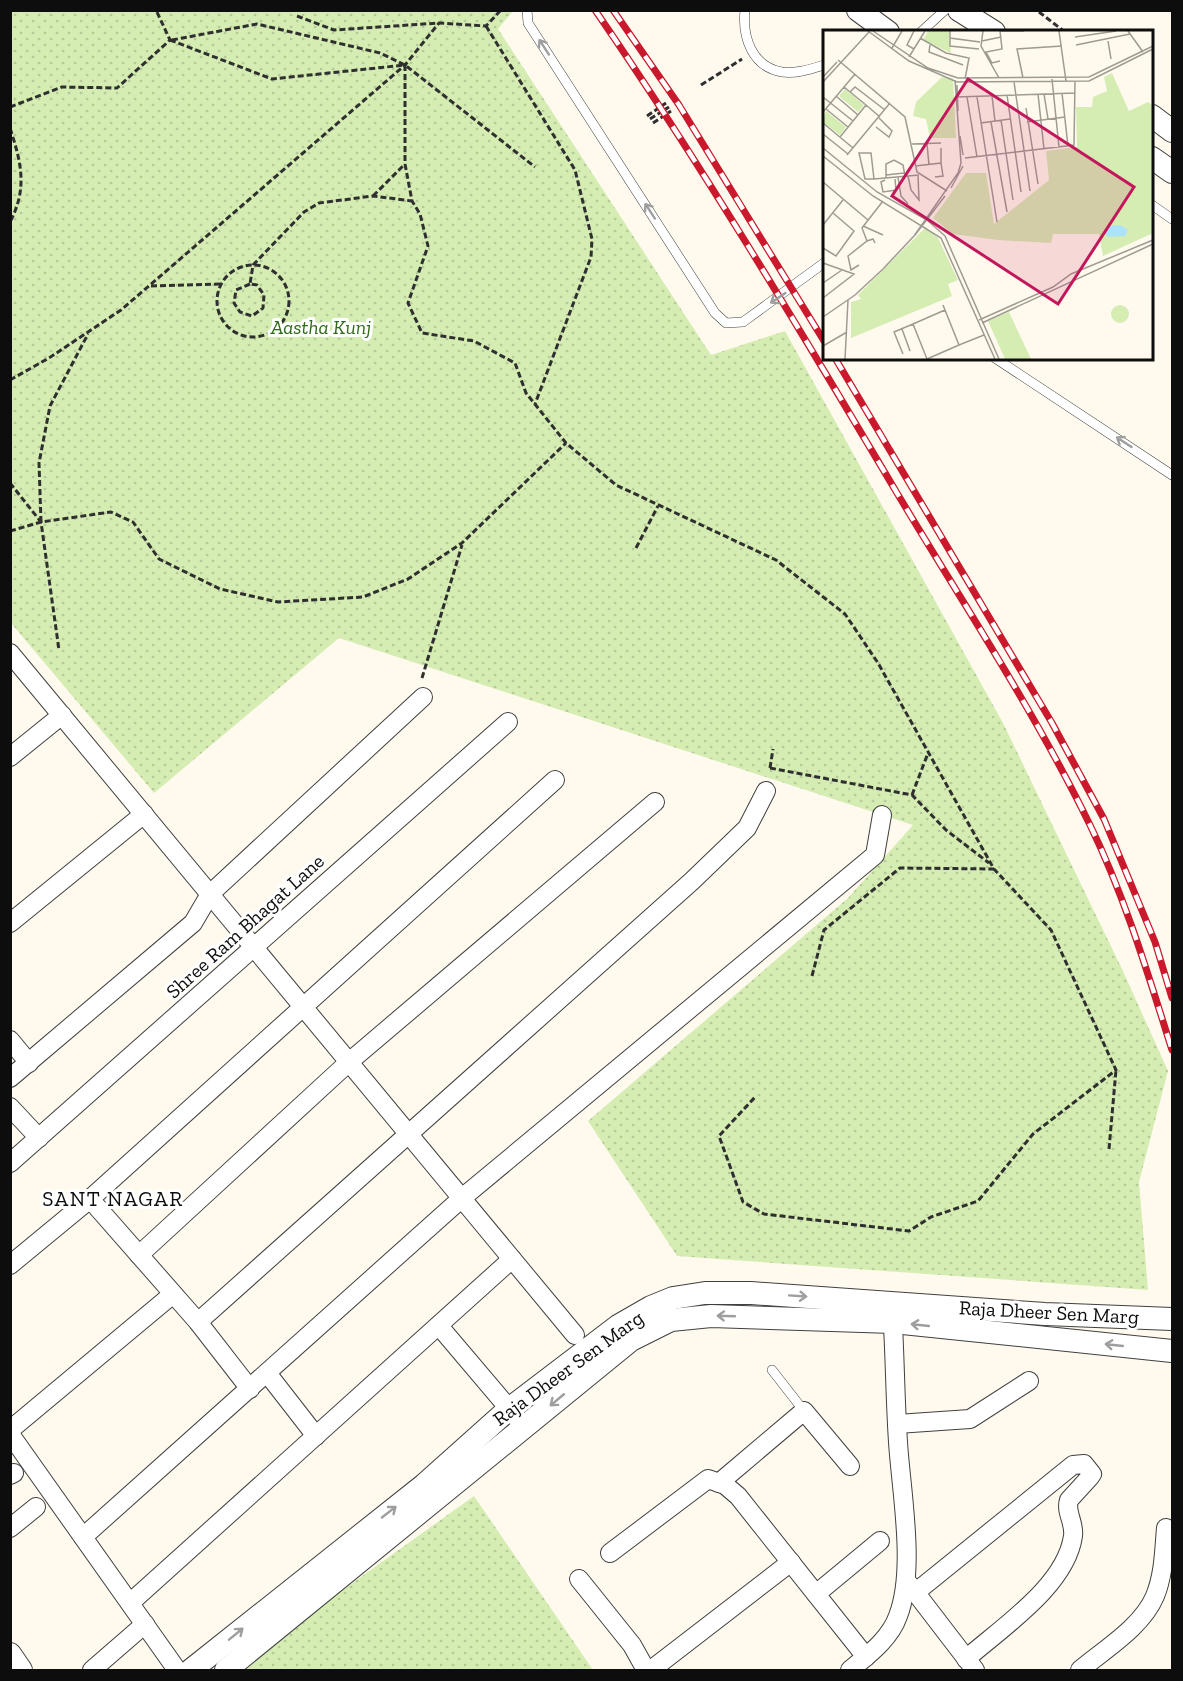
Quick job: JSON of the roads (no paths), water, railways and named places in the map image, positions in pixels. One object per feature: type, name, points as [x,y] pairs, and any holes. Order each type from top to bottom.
[{"type":"street","points":[[858,10],[885,30]]},
{"type":"street","points":[[959,10],[991,30]]},
{"type":"street","points":[[1153,117],[1173,131]]},
{"type":"street","points":[[1153,159],[1173,172]]},
{"type":"street","points":[[11,656],[575,1335]]},
{"type":"street","points":[[10,1078],[193,923],[210,894],[423,697]]},
{"type":"street","points":[[10,757],[62,715]]},
{"type":"street","name":"Shree Ram Bhagat Lane","points":[[10,1164],[508,722]]},
{"type":"street","points":[[10,1265],[90,1199],[555,780]]},
{"type":"street","points":[[198,1322],[693,881],[747,828],[766,791]]},
{"type":"street","points":[[139,1255],[349,1062],[655,802]]},
{"type":"street","points":[[10,923],[144,814]]},
{"type":"street","points":[[83,1537],[462,1198],[875,855],[882,815]]},
{"type":"street","points":[[10,1040],[29,1063]]},
{"type":"street","points":[[10,1107],[39,1138]]},
{"type":"street","points":[[90,1199],[198,1322],[249,1389]]},
{"type":"street","points":[[130,1602],[512,1259]]},
{"type":"street","points":[[173,1293],[10,1432],[177,1671]]},
{"type":"street","name":"Raja Dheer Sen Marg","points":[[191,1671],[424,1485],[509,1409],[618,1326],[651,1307],[673,1298],[705,1293],[751,1293],[1173,1351]]},
{"type":"street","points":[[850,1671],[878,1647],[898,1616],[911,1586],[897,1424],[892,1312]]},
{"type":"street","name":"Raja Dheer Sen Marg","points":[[226,1671],[631,1340],[671,1320],[711,1316],[892,1312],[1045,1314],[1173,1319]]},
{"type":"street","points":[[439,1326],[525,1427]]},
{"type":"street","points":[[267,1372],[316,1436]]},
{"type":"street","points":[[897,1424],[970,1419],[1029,1380]]},
{"type":"street","points":[[719,1483],[804,1411],[850,1466]]},
{"type":"street","points":[[1084,1464],[1090,1471],[1090,1478],[1069,1500],[1073,1536],[1056,1574],[1040,1595],[971,1665],[911,1586],[1073,1466],[1084,1464]]},
{"type":"street","points":[[610,1553],[708,1479],[719,1483],[738,1496],[866,1657]]},
{"type":"street","points":[[10,1528],[36,1507]]},
{"type":"street","points":[[1080,1671],[1142,1617],[1155,1597],[1163,1567],[1166,1528]]},
{"type":"street","points":[[816,1594],[880,1541]]},
{"type":"street","points":[[651,1671],[791,1563]]},
{"type":"street","points":[[579,1579],[632,1645],[646,1671]]},
{"type":"street","points":[[92,1671],[145,1624]]},
{"type":"street","points":[[10,1654],[21,1671]]},
{"type":"lane","points":[[527,10],[528,23],[716,313],[726,323],[743,322],[823,264]]},
{"type":"lane","points":[[745,10],[743,23],[747,44],[758,61],[781,72],[800,71],[823,65]]},
{"type":"lane","points":[[923,30],[945,10]]},
{"type":"lane","points":[[1153,207],[1173,219]]},
{"type":"lane","points":[[998,360],[1173,475]]},
{"type":"lane","points":[[772,1370],[804,1411]]},
{"type":"railway","points":[[595,10],[750,249],[1045,740],[1103,852],[1135,936],[1172,1050]]},
{"type":"railway","points":[[613,10],[679,105],[823,339]]},
{"type":"railway","points":[[836,360],[1052,723],[1104,819],[1155,942],[1172,998]]},
{"type":"district","name":"SANT NAGAR","points":[[113,1198]]},
{"type":"park label","name":"Aastha Kunj","points":[[321,327]]}]
